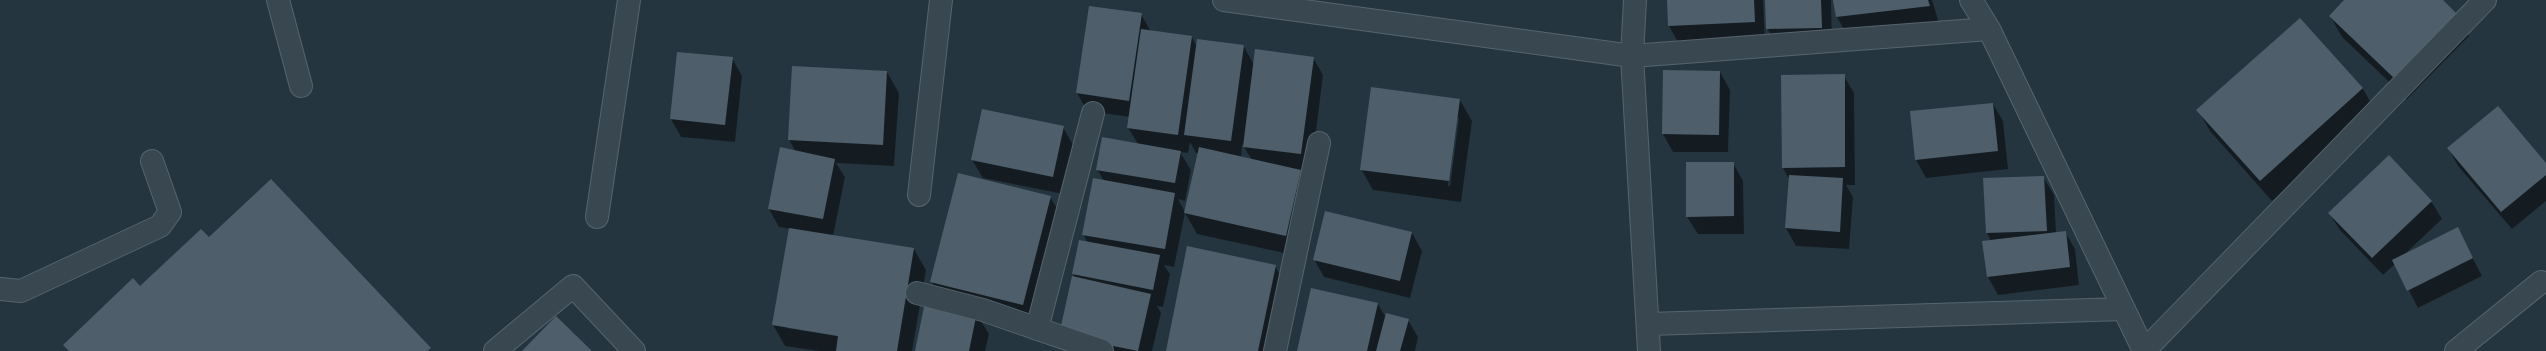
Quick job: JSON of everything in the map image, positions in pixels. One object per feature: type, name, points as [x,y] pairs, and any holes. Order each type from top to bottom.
[{"type":"street","points":[[278,0],[301,86]]},
{"type":"street","points":[[597,217],[629,0]]},
{"type":"street","points":[[919,195],[941,0]]},
{"type":"street","points":[[1224,0],[1632,56],[1990,29]]},
{"type":"street","points":[[1635,0],[1632,56],[1649,324],[1649,351]]},
{"type":"street","points":[[1971,0],[1990,29],[2144,351],[2484,0]]},
{"type":"street","points":[[1037,329],[1093,113]]},
{"type":"street","points":[[1275,351],[1320,143]]},
{"type":"street","points":[[0,289],[21,291],[160,226],[170,212],[152,161]]},
{"type":"street","points":[[2456,351],[2542,282]]},
{"type":"street","points":[[495,351],[573,286],[634,351]]},
{"type":"street","points":[[917,293],[983,310],[1102,351]]},
{"type":"street","points":[[1649,324],[2123,309]]},
{"type":"building","points":[[1667,0],[1754,0],[1755,22],[1668,26]]},
{"type":"building","points":[[1765,0],[1821,0],[1822,28],[1766,29]]},
{"type":"building","points":[[1833,0],[1928,0],[1930,6],[1836,17]]},
{"type":"building","points":[[2344,0],[2443,0],[2458,15],[2395,79],[2329,16]]},
{"type":"building","points":[[1089,6],[1142,13],[1129,101],[1076,93]]},
{"type":"building","points":[[2300,18],[2363,88],[2260,181],[2196,110]]},
{"type":"building","points":[[1141,29],[1192,36],[1178,135],[1127,128]]},
{"type":"building","points":[[1197,39],[1244,45],[1231,141],[1184,135]]},
{"type":"building","points":[[1255,49],[1314,57],[1301,154],[1243,147]]},
{"type":"building","points":[[677,52],[733,57],[725,125],[670,119]]},
{"type":"building","points":[[792,66],[887,71],[883,145],[788,140]]},
{"type":"building","points":[[1663,70],[1720,71],[1719,135],[1662,134]]},
{"type":"building","points":[[1845,74],[1845,167],[1782,168],[1781,75]]},
{"type":"building","points":[[1371,87],[1460,99],[1449,181],[1360,170]]},
{"type":"building","points":[[1993,103],[1998,151],[1915,160],[1910,111]]},
{"type":"building","points":[[2498,106],[2546,163],[2546,175],[2501,212],[2447,148]]},
{"type":"building","points":[[982,109],[1064,126],[1053,177],[971,160]]},
{"type":"building","points":[[1102,137],[1181,151],[1175,183],[1096,170]]},
{"type":"building","points":[[780,147],[835,159],[823,219],[768,209]]},
{"type":"building","points":[[1199,147],[1301,170],[1286,236],[1184,213]]},
{"type":"building","points":[[2389,155],[2432,201],[2372,258],[2328,213]]},
{"type":"building","points":[[1686,162],[1734,162],[1734,216],[1686,217]]},
{"type":"building","points":[[958,173],[1051,196],[1023,305],[930,282]]},
{"type":"building","points":[[1789,175],[1843,178],[1840,232],[1785,228]]},
{"type":"building","points":[[2044,176],[2047,231],[1986,233],[1983,178]]},
{"type":"building","points":[[1093,178],[1175,193],[1165,249],[1082,235]]},
{"type":"building","points":[[271,179],[431,348],[427,351],[69,351],[63,345],[133,278],[140,286],[201,229],[209,237]]},
{"type":"building","points":[[1325,211],[1412,232],[1400,281],[1313,260]]},
{"type":"building","points":[[2458,227],[2473,258],[2407,291],[2392,260]]},
{"type":"building","points":[[789,228],[914,248],[897,351],[836,351],[838,336],[772,325]]},
{"type":"building","points":[[2066,231],[2070,267],[1987,277],[1982,241]]},
{"type":"building","points":[[1079,240],[1160,255],[1153,290],[1072,274]]},
{"type":"building","points":[[1187,246],[1276,265],[1258,351],[1166,351]]},
{"type":"building","points":[[1072,276],[1151,294],[1138,351],[1059,335]]},
{"type":"building","points":[[1311,288],[1378,303],[1367,351],[1297,351]]},
{"type":"building","points":[[925,302],[977,312],[969,351],[915,351]]},
{"type":"building","points":[[1386,313],[1409,319],[1400,351],[1376,351]]},
{"type":"building","points":[[556,316],[592,351],[522,351]]}]
